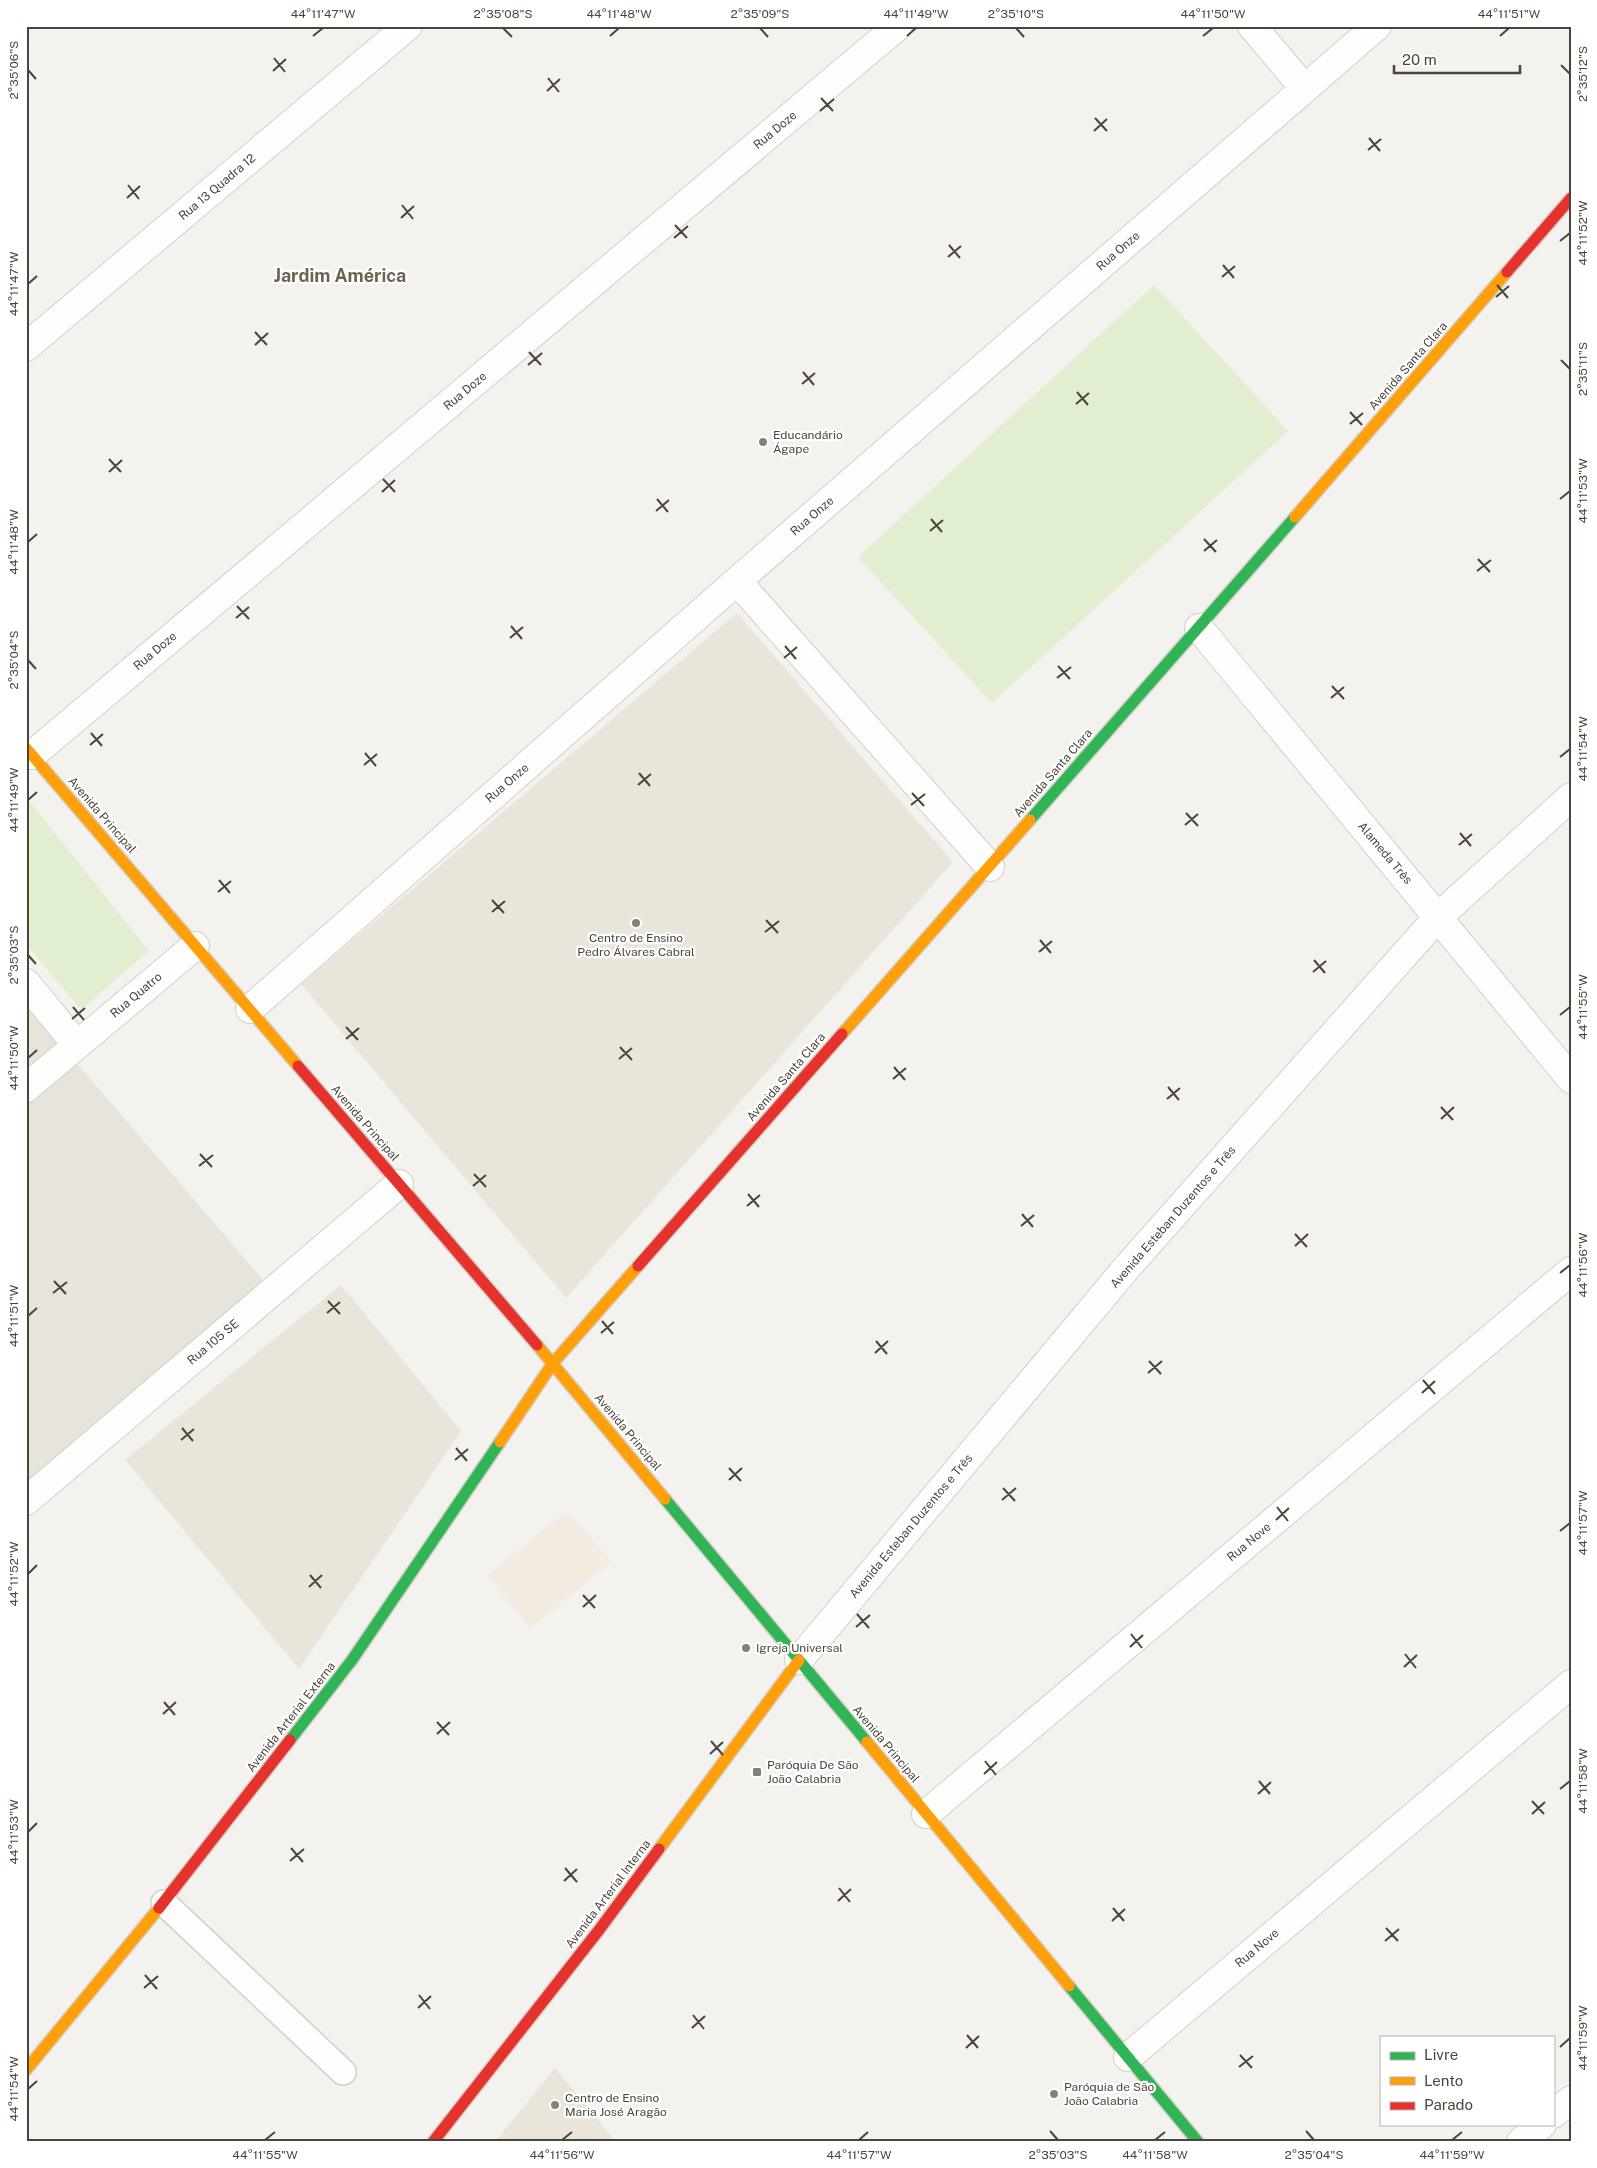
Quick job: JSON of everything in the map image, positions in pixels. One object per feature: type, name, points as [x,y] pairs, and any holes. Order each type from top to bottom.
[{"type":"main road","name":"Avenida Santa Clara","points":[[553,1363],[1199,628],[1571,198]]},
{"type":"main road","name":"Avenida Principal","points":[[29,752],[553,1363],[1198,2142]]},
{"type":"main road","name":"Avenida Arterial Externa","points":[[26,2070],[164,1903],[352,1660],[553,1363]]},
{"type":"main road","name":"Avenida Arterial Interna","points":[[434,2142],[599,1930],[799,1660]]},
{"type":"street","name":"Rua 13 Quadra 12","points":[[26,348],[408,26]]},
{"type":"street","name":"Rua Doze","points":[[29,752],[898,26]]},
{"type":"street","points":[[1252,26],[1305,88]]},
{"type":"street","name":"Rua Onze","points":[[250,1009],[737,581],[1377,26]]},
{"type":"street","points":[[737,581],[990,867]]},
{"type":"street","name":"Alameda Três","points":[[1199,628],[1571,1079]]},
{"type":"street","name":"Avenida Esteban Duzentos e Três","points":[[799,1660],[1129,1265],[1438,917],[1571,798]]},
{"type":"street","name":"Rua Quatro","points":[[26,1088],[195,946]]},
{"type":"street","points":[[26,982],[77,1045]]},
{"type":"street","name":"Rua 105 SE","points":[[26,1501],[399,1184]]},
{"type":"street","name":"Rua Nove","points":[[926,1814],[1571,1271]]},
{"type":"street","name":"Rua Nove","points":[[1128,2057],[1571,1684]]},
{"type":"street","points":[[1554,2113],[1571,2100]]},
{"type":"street","points":[[1521,2142],[1540,2126]]},
{"type":"lane","points":[[164,1903],[343,2072]]},
{"type":"shaded area","name":"Centro de Ensino Pedro Álvares Cabral","points":[[737,613],[953,862],[566,1298],[301,984]]},
{"type":"shaded area","points":[[26,1004],[264,1281],[26,1498]]},
{"type":"shaded area","points":[[341,1285],[461,1431],[299,1669],[125,1460]]},
{"type":"shaded area","points":[[566,1511],[612,1561],[531,1628],[487,1576]]},
{"type":"shaded area","name":"Centro de Ensino Maria José Aragão","points":[[555,2068],[616,2142],[495,2142]]},
{"type":"green space","points":[[1154,285],[1288,431],[992,703],[858,557]]},
{"type":"green space","points":[[26,797],[149,951],[81,1010],[26,944]]},
{"type":"traffic: fast","points":[[1030,820],[1295,517]]},
{"type":"traffic: fast","points":[[290,1740],[352,1660],[500,1442]]},
{"type":"traffic: fast","points":[[665,1499],[867,1742]]},
{"type":"traffic: fast","points":[[1069,1986],[1198,2142]]},
{"type":"traffic: slow","points":[[1295,517],[1507,272]]},
{"type":"traffic: slow","points":[[26,748],[298,1066]]},
{"type":"traffic: slow","points":[[842,1034],[1030,820]]},
{"type":"traffic: slow","points":[[500,1442],[553,1363],[638,1266]]},
{"type":"traffic: slow","points":[[537,1345],[665,1499]]},
{"type":"traffic: slow","points":[[659,1849],[799,1660]]},
{"type":"traffic: slow","points":[[867,1742],[1069,1986]]},
{"type":"traffic: slow","points":[[26,2070],[159,1908]]},
{"type":"traffic: jam","points":[[1507,272],[1571,198]]},
{"type":"traffic: jam","points":[[638,1266],[842,1034]]},
{"type":"traffic: jam","points":[[298,1066],[537,1345]]},
{"type":"traffic: jam","points":[[159,1908],[290,1740]]},
{"type":"traffic: jam","points":[[433,2142],[599,1930],[659,1849]]},
{"type":"place","name":"Educandário Ágape","points":[[763,442]]},
{"type":"place","name":"Centro de Ensino Pedro Álvares Cabral","points":[[636,923]]},
{"type":"place","name":"Igreja Universal","points":[[746,1648]]},
{"type":"place","name":"Paróquia De São João Calabria","points":[[757,1772]]},
{"type":"place","name":"Paróquia de São João Calabria","points":[[1054,2094]]},
{"type":"place","name":"Centro de Ensino Maria José Aragão","points":[[555,2105]]},
{"type":"district","name":"Jardim América","points":[[340,275]]}]
